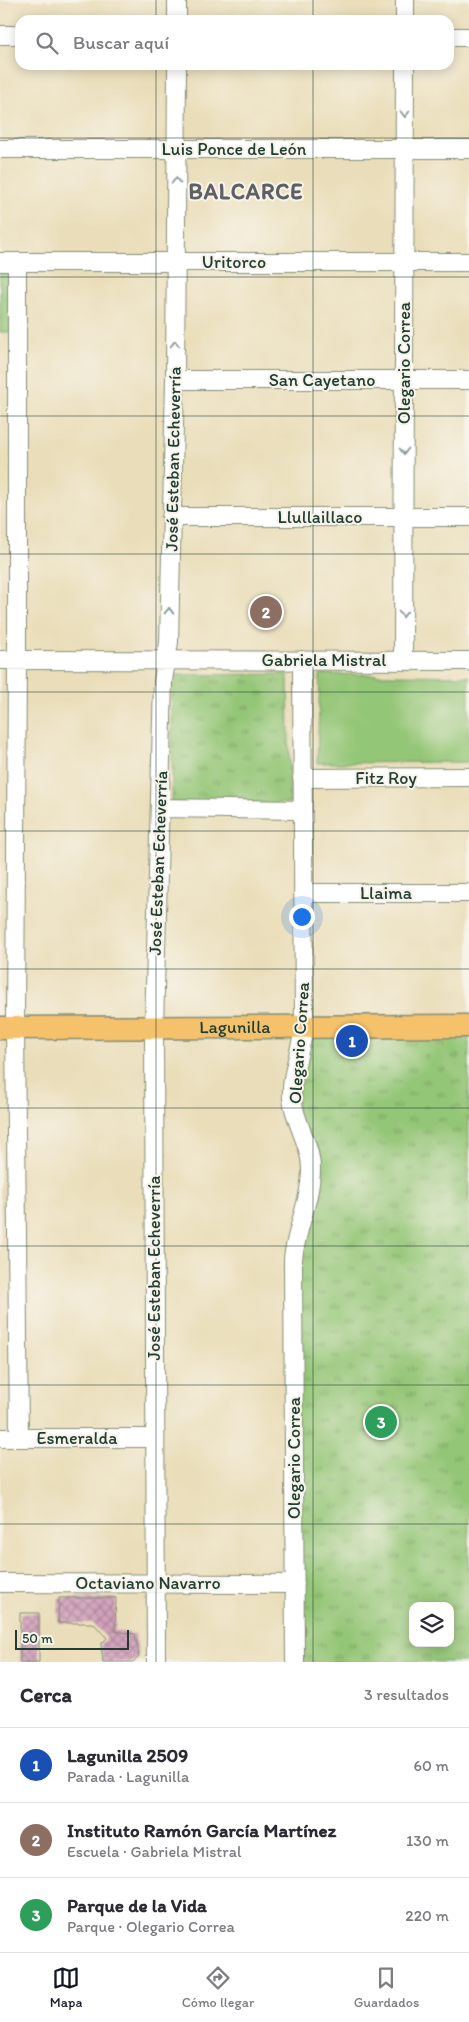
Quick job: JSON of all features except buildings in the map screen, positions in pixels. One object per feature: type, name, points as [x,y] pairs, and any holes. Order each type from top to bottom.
[{"type":"main road","name":"Lagunilla","points":[[7,1028],[469,1026]]},
{"type":"street","points":[[177,15],[178,0]]},
{"type":"street","points":[[405,0],[405,15]]},
{"type":"street","points":[[0,35],[15,35]]},
{"type":"street","points":[[454,37],[469,37]]},
{"type":"street","name":"José Esteban Echeverría","points":[[156,1662],[154,1028],[163,681],[169,642],[175,380],[177,70]]},
{"type":"street","name":"Olegario Correa","points":[[403,661],[405,70]]},
{"type":"street","name":"Luis Ponce de León","points":[[0,148],[469,149]]},
{"type":"street","points":[[8,262],[7,1028],[19,1438]]},
{"type":"street","name":"Uritorco","points":[[8,262],[469,262]]},
{"type":"street","name":"San Cayetano","points":[[175,380],[469,380]]},
{"type":"street","name":"Llullaillaco","points":[[171,517],[469,517]]},
{"type":"street","name":"Gabriela Mistral","points":[[8,660],[469,661]]},
{"type":"street","name":"Olegario Correa","points":[[295,1662],[293,1259],[294,1244],[309,1184],[311,1168],[308,1153],[296,1120],[292,1098],[293,1082],[304,1028],[302,660]]},
{"type":"street","name":"Fitz Roy","points":[[302,778],[469,777]]},
{"type":"street","points":[[160,808],[302,810]]},
{"type":"street","name":"Llaima","points":[[303,893],[469,893]]},
{"type":"street","name":"Esmeralda","points":[[0,1438],[155,1438]]},
{"type":"street","name":"Octaviano Navarro","points":[[0,1582],[295,1584]]},
{"type":"green space","points":[[0,269],[11,269],[12,332],[0,332]]},
{"type":"green space","points":[[288,674],[290,803],[172,803],[172,675]]},
{"type":"green space","points":[[320,674],[469,676],[469,762],[317,763]]},
{"type":"green space","points":[[469,1026],[469,1662],[295,1662],[293,1259],[309,1184],[296,1120],[304,1027]]},
{"type":"place","name":"Instituto Ramón García Martínez","points":[[266,612]]},
{"type":"place","name":"Lagunilla 2509","points":[[352,1041]]},
{"type":"place","name":"Parque de la Vida","points":[[381,1422]]},
{"type":"district","name":"BALCARCE","points":[[246,191]]}]
